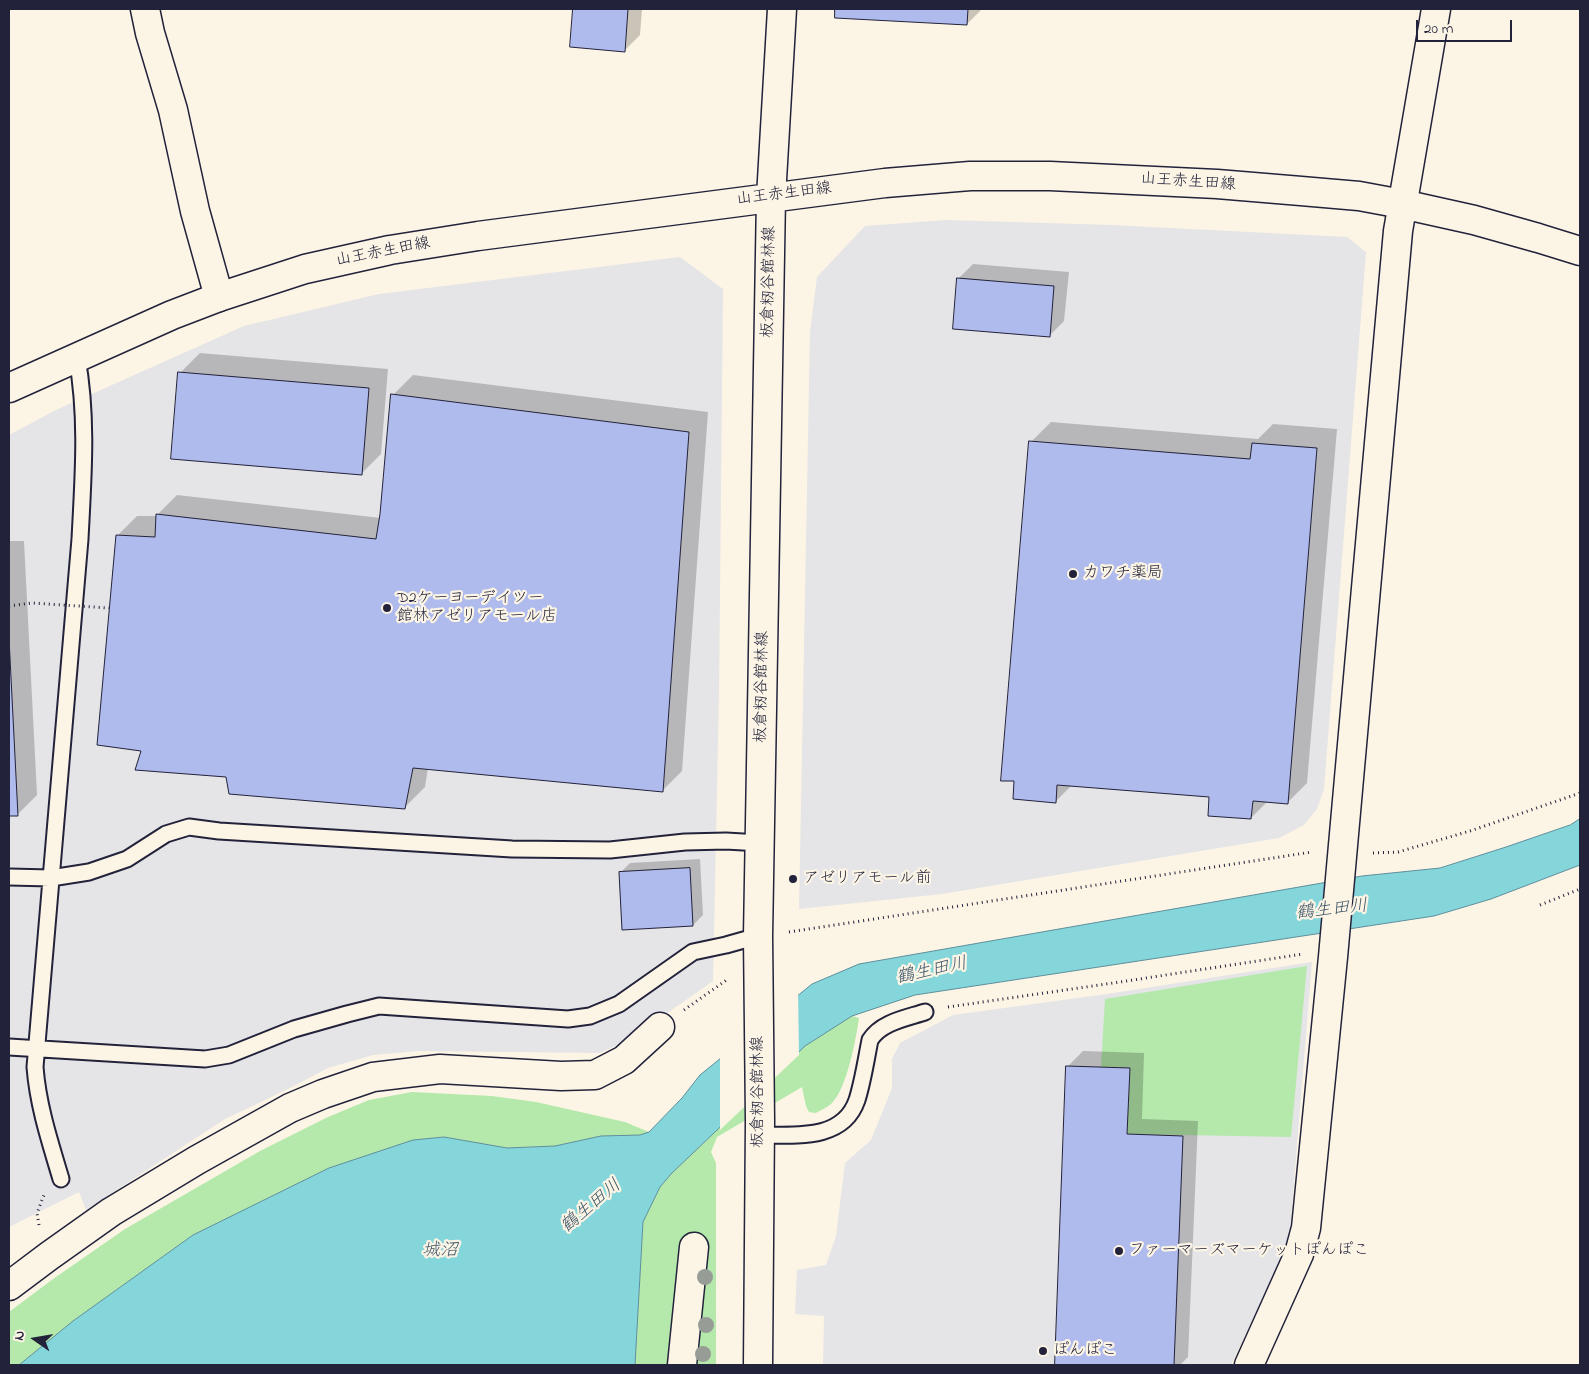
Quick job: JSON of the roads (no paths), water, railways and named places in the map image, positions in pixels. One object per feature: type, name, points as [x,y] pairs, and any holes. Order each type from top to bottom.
[{"type":"main road","points":[[146,9],[150,33],[173,110],[195,211],[219,297]]},
{"type":"main road","name":"板倉籾谷館林線","points":[[758,1365],[760,1128],[758,936],[771,197],[782,9]]},
{"type":"main road","points":[[1249,1365],[1299,1254],[1306,1228],[1402,204],[1436,9]]},
{"type":"main road","name":"山王赤生田線","points":[[9,388],[163,318],[219,297],[305,269],[390,250],[478,236],[894,182],[970,176],[1050,176],[1226,185],[1359,196],[1474,220],[1580,251]]},
{"type":"main road","points":[[9,1286],[111,1212],[197,1160],[290,1108],[323,1094],[373,1077],[440,1069],[561,1076],[595,1075],[624,1060],[660,1027]]},
{"type":"main road","points":[[682,1365],[694,1247]]},
{"type":"lane","points":[[60,1179],[43,1120],[34,1067],[82,497],[84,413],[82,385],[76,358]]},
{"type":"lane","points":[[9,877],[51,878],[89,872],[127,859],[166,834],[189,827],[219,831],[512,849],[610,850],[685,842],[726,841],[760,843]]},
{"type":"lane","points":[[9,1047],[35,1047],[109,1054],[205,1059],[228,1055],[294,1030],[378,1006],[568,1019],[590,1016],[619,1004],[693,952],[758,936]]},
{"type":"lane","points":[[760,1128],[809,1135],[839,1126],[851,1112],[857,1100],[870,1040],[875,1032],[887,1025],[925,1012]]},
{"type":"water","name":"城沼","points":[[1580,819],[1580,865],[1491,899],[1434,916],[915,995],[852,1016],[805,1046],[671,1174],[660,1187],[643,1222],[635,1365],[19,1365],[73,1321],[193,1235],[329,1168],[413,1140],[444,1137],[507,1148],[555,1146],[601,1136],[640,1135],[649,1132],[682,1098],[700,1075],[812,984],[859,964],[1362,876],[1440,868],[1570,825]]},
{"type":"place","name":"カワチ薬局","points":[[1073,574]]},
{"type":"place","name":"D2ケーヨーデイツー 館林アゼリアモール店","points":[[387,608]]},
{"type":"place","name":"アゼリアモール前","points":[[793,879]]},
{"type":"place","name":"ファーマーズマーケットぽんぽこ","points":[[1119,1251]]},
{"type":"place","name":"ぽんぽこ","points":[[1043,1351]]},
{"type":"water label","name":"鶴生田川","points":[[1332,911]]},
{"type":"water label","name":"鶴生田川","points":[[932,972]]},
{"type":"water label","name":"鶴生田川","points":[[592,1207]]}]
